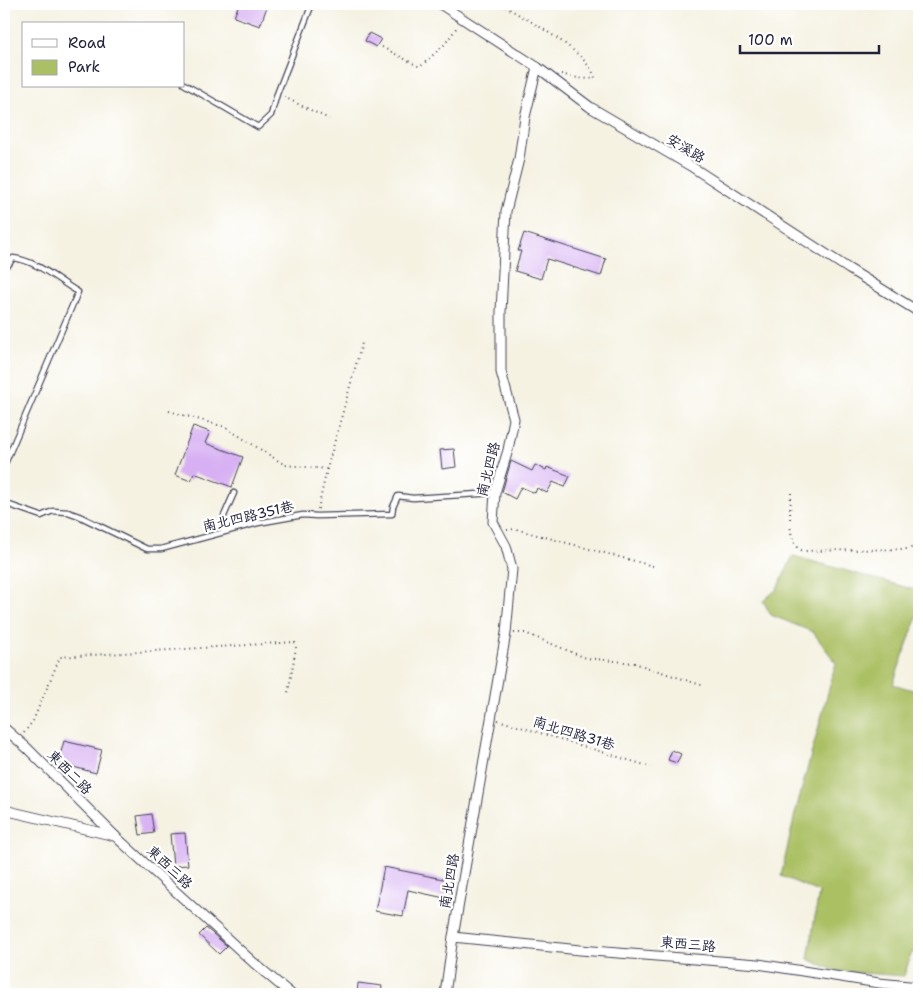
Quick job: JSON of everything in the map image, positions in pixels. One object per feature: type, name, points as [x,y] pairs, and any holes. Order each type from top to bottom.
[{"type":"street","name":"安溪路","points":[[440,4],[537,67],[590,107],[689,165],[919,312]]},
{"type":"street","name":"南北四路","points":[[445,994],[453,937],[506,633],[512,569],[506,546],[493,522],[495,493],[508,450],[514,419],[501,372],[501,312],[506,211],[519,158],[525,117],[537,67]]},
{"type":"street","name":"東西二路","points":[[4,728],[116,836]]},
{"type":"street","name":"東西三路","points":[[4,810],[116,836],[247,957],[291,994]]},
{"type":"street","name":"東西三路","points":[[453,937],[580,950],[758,964],[879,983],[919,987]]},
{"type":"lane","points":[[185,85],[258,127],[271,115],[277,94],[312,4]]},
{"type":"lane","points":[[4,261],[9,264],[13,258],[26,260],[78,292],[4,466]]},
{"type":"lane","points":[[223,532],[224,516],[234,492]]},
{"type":"lane","name":"南北四路351巷","points":[[4,503],[41,516],[53,511],[68,512],[147,549],[161,549],[258,523],[303,515],[392,514],[398,496],[413,498],[495,493]]},
{"type":"path","points":[[501,4],[569,46],[592,69],[595,78],[573,78],[556,72]]},
{"type":"path","points":[[382,47],[420,67],[445,44],[463,18]]},
{"type":"path","points":[[277,94],[329,119]]},
{"type":"path","points":[[317,516],[327,468],[362,343]]},
{"type":"path","points":[[169,411],[225,427],[285,464],[327,468]]},
{"type":"path","points":[[791,493],[792,535],[798,548],[803,551],[906,549],[919,546]]},
{"type":"path","points":[[497,530],[515,529],[653,566]]},
{"type":"path","points":[[506,633],[525,633],[586,658],[634,663],[704,686]]},
{"type":"path","points":[[18,741],[33,722],[60,657],[295,642],[296,648],[288,693]]},
{"type":"path","name":"南北四路31巷","points":[[492,718],[651,767]]},
{"type":"green space","points":[[793,556],[919,591],[919,611],[893,684],[919,692],[919,954],[912,952],[904,976],[836,971],[808,959],[819,892],[781,876],[795,814],[836,663],[813,632],[771,615],[763,601],[777,589]]},
{"type":"building","points":[[239,4],[268,4],[260,26],[234,17]]},
{"type":"building","points":[[369,33],[381,39],[376,47],[365,41]]},
{"type":"building","points":[[524,233],[606,259],[601,276],[547,259],[541,279],[515,271],[521,251],[518,251]]},
{"type":"building","points":[[193,426],[210,432],[205,443],[243,457],[232,487],[194,473],[191,481],[175,475]]},
{"type":"building","points":[[454,449],[456,467],[442,469],[440,450]]},
{"type":"building","points":[[511,461],[532,471],[535,465],[546,470],[547,467],[570,476],[565,487],[553,482],[547,493],[537,488],[535,493],[521,487],[515,499],[502,492]]},
{"type":"building","points":[[64,741],[102,750],[96,773],[58,763]]},
{"type":"building","points":[[672,750],[681,754],[677,763],[668,760]]},
{"type":"building","points":[[151,814],[154,833],[140,835],[137,816]]},
{"type":"building","points":[[185,833],[188,865],[173,866],[170,834]]},
{"type":"building","points":[[384,867],[453,881],[449,899],[408,890],[403,916],[375,911]]},
{"type":"building","points":[[206,928],[227,946],[219,954],[199,935]]},
{"type":"building","points":[[358,983],[382,986],[381,994],[357,994]]}]
